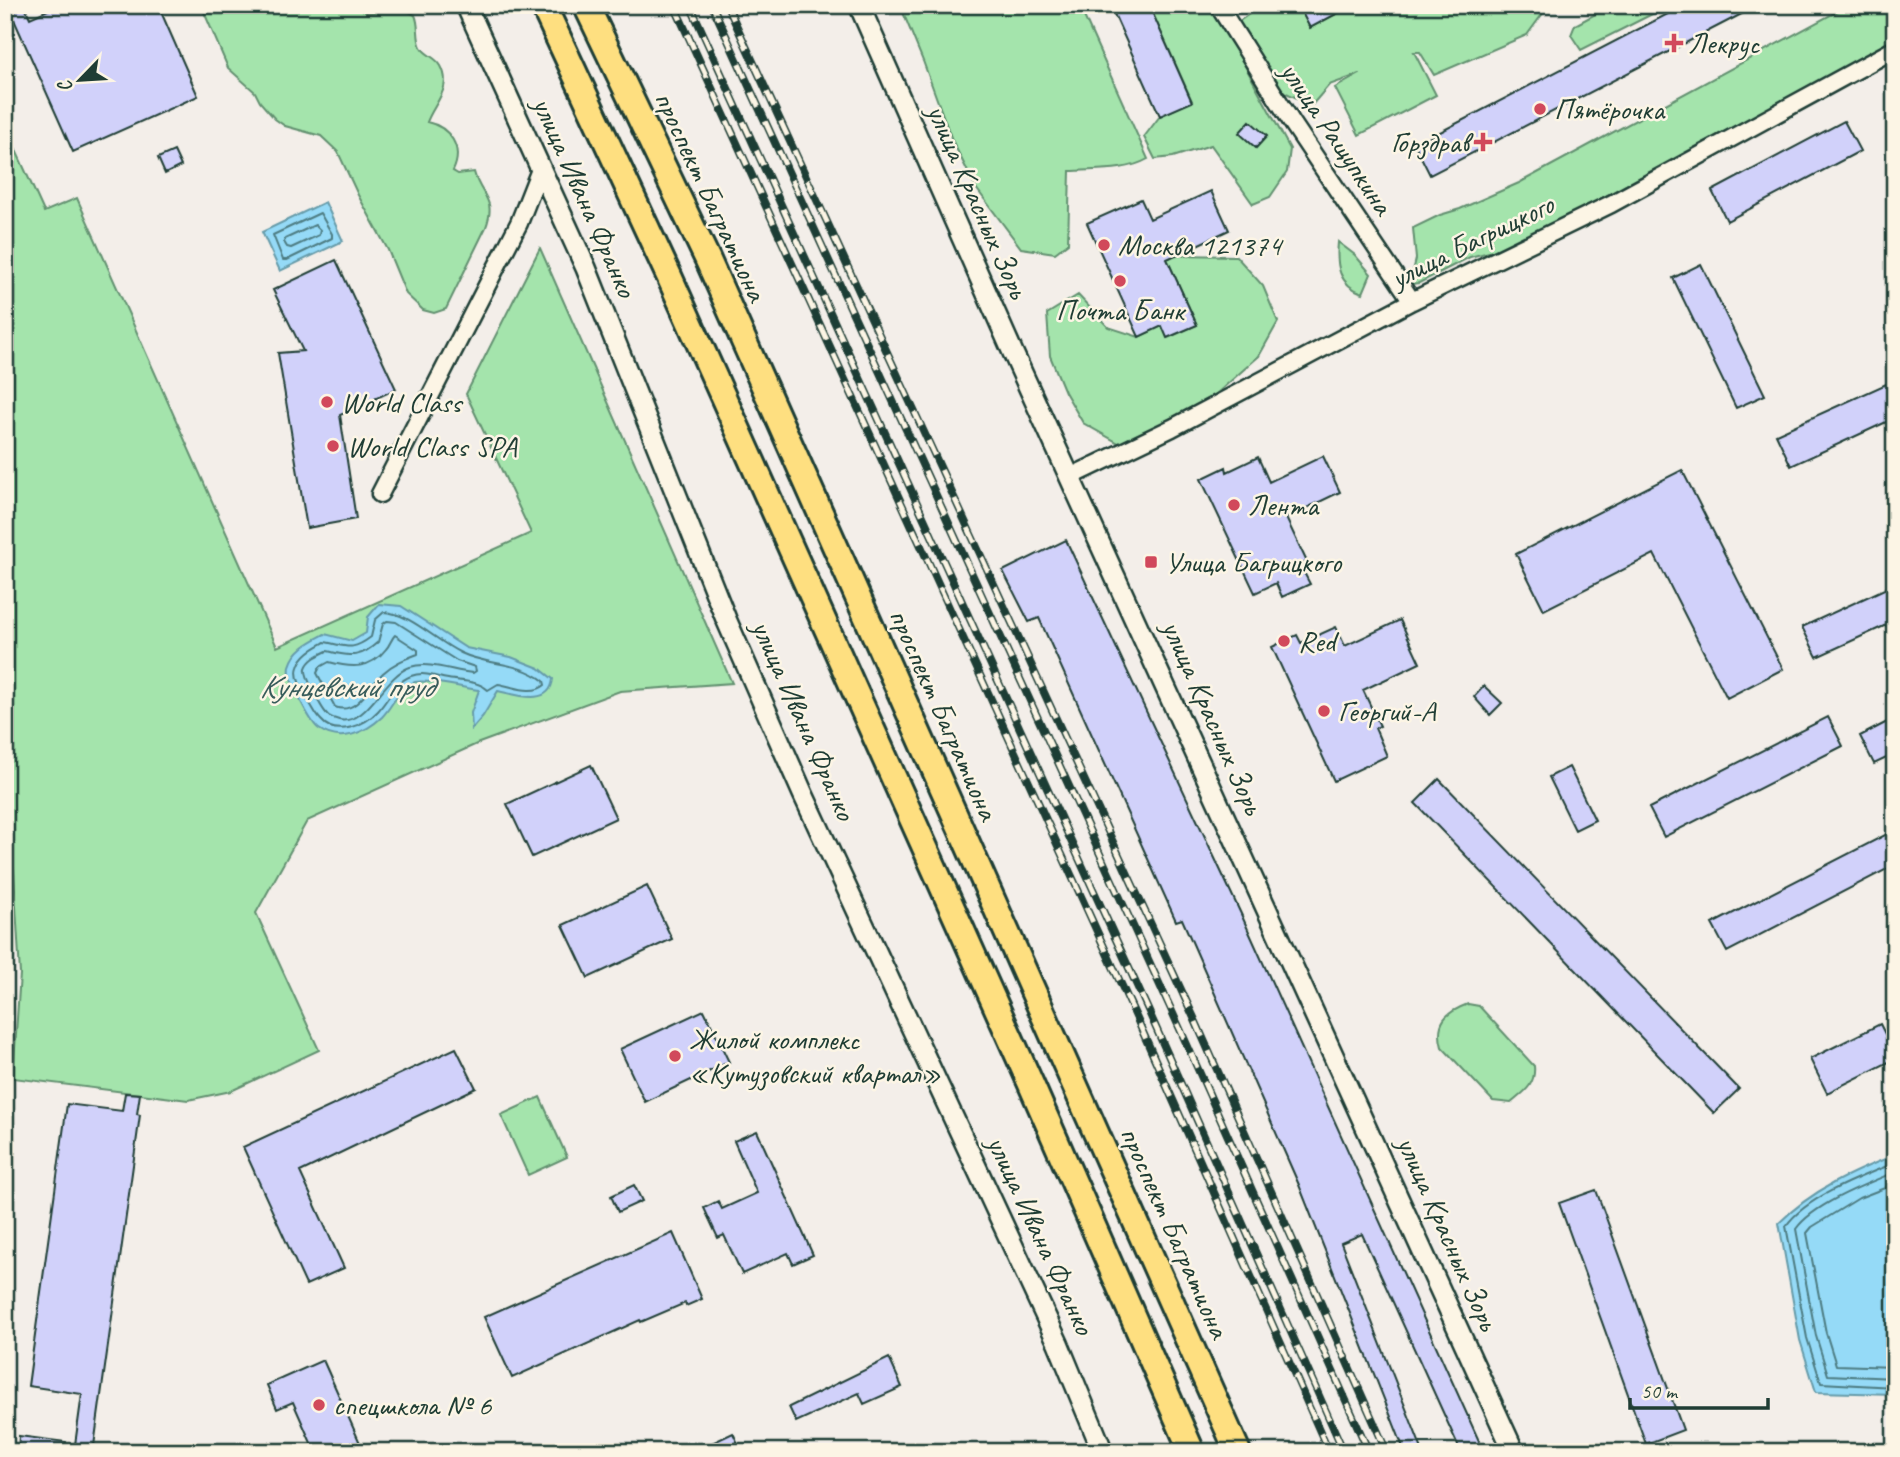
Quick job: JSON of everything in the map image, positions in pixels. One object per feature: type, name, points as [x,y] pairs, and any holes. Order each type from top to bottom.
[{"type":"main road","points":[[543,5],[669,276],[1030,1082],[1192,1452]]},
{"type":"main road","name":"проспект Багратиона","points":[[586,5],[707,258],[1238,1452]]},
{"type":"street","name":"улица Ивана Франко","points":[[466,5],[586,268],[726,619],[803,794],[1058,1343],[1103,1452]]},
{"type":"street","name":"улица Красных Зорь","points":[[859,5],[1070,477],[1514,1452]]},
{"type":"street","name":"улица Ращупкина","points":[[1218,5],[1293,124],[1412,301]]},
{"type":"street","name":"улица Багрицкого","points":[[1070,477],[1171,428],[1412,301],[1611,204],[1895,49]]},
{"type":"street","points":[[380,494],[519,223],[541,167]]},
{"type":"green space","points":[[201,5],[359,5],[367,13],[402,8],[415,15],[421,47],[439,63],[445,81],[427,122],[442,129],[453,140],[457,154],[453,171],[458,174],[474,172],[490,210],[486,227],[446,309],[434,313],[423,310],[406,294],[388,250],[338,152],[321,136],[285,126],[275,119],[255,92],[228,68]]},
{"type":"green space","points":[[900,5],[1079,5],[1148,159],[1120,168],[1070,171],[1068,243],[1055,253],[1021,248],[976,188],[952,140]]},
{"type":"green space","points":[[1149,5],[1212,5],[1290,149],[1287,172],[1270,197],[1253,204],[1211,145],[1173,157],[1155,159],[1144,137],[1160,116],[1192,101]]},
{"type":"green space","points":[[1262,5],[1298,5],[1310,28],[1353,5],[1549,5],[1527,35],[1434,75],[1420,52],[1414,52],[1436,95],[1359,135],[1335,88],[1360,74],[1329,85],[1312,105],[1284,92],[1246,41],[1238,22]]},
{"type":"green space","points":[[1612,5],[1670,5],[1581,50],[1571,35],[1575,25]]},
{"type":"green space","points":[[1849,5],[1895,5],[1895,42],[1516,245],[1470,257],[1419,283],[1410,284],[1416,259],[1413,228],[1519,183]]},
{"type":"green space","points":[[5,126],[44,212],[77,198],[277,647],[531,533],[466,394],[540,248],[732,683],[620,691],[479,743],[307,821],[256,913],[319,1050],[231,1091],[188,1100],[13,1078],[20,974],[14,872],[5,821]]},
{"type":"green space","points":[[1338,242],[1355,255],[1371,274],[1363,293],[1348,285],[1340,273]]},
{"type":"green space","points":[[1175,255],[1236,256],[1263,286],[1278,322],[1259,356],[1207,402],[1124,446],[1083,423],[1065,392],[1050,356],[1047,314],[1078,295],[1108,327],[1139,337],[1162,326],[1168,338],[1197,325],[1167,259]]},
{"type":"green space","points":[[1468,1004],[1479,1006],[1534,1066],[1531,1083],[1511,1103],[1493,1101],[1442,1047],[1440,1031],[1444,1019]]},
{"type":"green space","points":[[540,1097],[567,1157],[528,1175],[501,1115]]},
{"type":"water","points":[[325,202],[343,241],[280,271],[262,232]]},
{"type":"water","name":"Кунцевский пруд","points":[[379,604],[401,606],[466,648],[511,657],[539,668],[553,679],[551,688],[546,693],[532,697],[498,691],[472,729],[471,713],[479,690],[415,682],[404,688],[382,717],[368,728],[344,736],[327,733],[314,724],[297,694],[290,675],[292,660],[304,647],[325,634],[352,641],[366,633],[368,617]]},
{"type":"water","points":[[1895,1155],[1895,1394],[1816,1392],[1800,1340],[1779,1223],[1805,1201],[1833,1183]]},
{"type":"building","points":[[59,5],[158,5],[198,96],[73,152],[11,13],[25,7],[30,18]]},
{"type":"building","points":[[1110,5],[1149,5],[1192,102],[1160,116]]},
{"type":"building","points":[[1298,5],[1353,5],[1310,28]]},
{"type":"building","points":[[1685,5],[1759,5],[1430,175],[1415,145]]},
{"type":"building","points":[[1250,121],[1267,136],[1256,148],[1239,133]]},
{"type":"building","points":[[1844,121],[1860,151],[1727,221],[1712,191]]},
{"type":"building","points":[[174,151],[181,166],[165,174],[158,158]]},
{"type":"building","points":[[1211,191],[1229,230],[1167,259],[1197,325],[1167,338],[1162,326],[1139,337],[1087,223],[1141,199],[1150,219]]},
{"type":"building","name":"World Class","points":[[336,260],[396,389],[340,415],[356,519],[307,528],[278,353],[303,351],[273,290]]},
{"type":"building","points":[[1701,264],[1765,395],[1736,408],[1673,278]]},
{"type":"building","points":[[1895,380],[1895,418],[1791,466],[1776,434]]},
{"type":"building","points":[[1323,456],[1340,492],[1286,518],[1307,562],[1300,565],[1310,584],[1282,597],[1276,583],[1255,593],[1201,479],[1226,467],[1227,472],[1258,457],[1269,482]]},
{"type":"building","points":[[1682,470],[1783,669],[1727,698],[1654,554],[1544,610],[1516,554]]},
{"type":"building","points":[[1066,540],[1241,914],[1484,1452],[1461,1452],[1362,1234],[1341,1243],[1423,1452],[1405,1452],[1299,1185],[1182,919],[1176,921],[1039,618],[1029,622],[1003,571]]},
{"type":"building","points":[[1895,584],[1895,621],[1817,657],[1802,627]]},
{"type":"building","points":[[1400,620],[1420,663],[1363,690],[1380,726],[1375,728],[1387,756],[1334,781],[1272,647],[1297,635],[1301,643],[1336,627],[1345,646]]},
{"type":"building","points":[[1484,686],[1502,703],[1490,715],[1474,697]]},
{"type":"building","points":[[1828,717],[1843,746],[1664,837],[1649,808]]},
{"type":"building","points":[[1895,718],[1895,754],[1874,764],[1860,736]]},
{"type":"building","points":[[591,765],[616,818],[532,857],[507,804]]},
{"type":"building","points":[[1569,767],[1595,820],[1575,830],[1549,777]]},
{"type":"building","points":[[1439,779],[1739,1089],[1714,1113],[1415,803]]},
{"type":"building","points":[[1889,833],[1895,843],[1895,865],[1727,952],[1712,924]]},
{"type":"building","points":[[647,886],[672,939],[588,978],[563,925]]},
{"type":"building","name":"Жилой комплекс «Кутузовский квартал»","points":[[704,1010],[729,1062],[645,1102],[620,1049]]},
{"type":"building","points":[[1880,1024],[1895,1059],[1827,1093],[1810,1059]]},
{"type":"building","points":[[456,1048],[476,1088],[300,1172],[344,1268],[306,1285],[243,1147]]},
{"type":"building","points":[[125,1093],[140,1094],[137,1114],[140,1115],[94,1446],[92,1452],[74,1452],[82,1394],[28,1386],[67,1104],[122,1111]]},
{"type":"building","points":[[757,1131],[813,1255],[793,1264],[788,1253],[742,1274],[724,1235],[718,1238],[704,1208],[718,1201],[722,1209],[757,1193],[734,1141]]},
{"type":"building","points":[[634,1185],[642,1201],[618,1212],[611,1196]]},
{"type":"building","points":[[1596,1190],[1683,1430],[1646,1444],[1559,1203]]},
{"type":"building","points":[[673,1233],[702,1299],[686,1306],[685,1303],[641,1322],[640,1320],[512,1378],[484,1317]]},
{"type":"building","points":[[889,1358],[902,1387],[864,1404],[859,1393],[796,1422],[789,1407]]},
{"type":"building","name":"спецшкола № 6","points":[[323,1360],[364,1452],[315,1452],[293,1402],[277,1409],[267,1385]]},
{"type":"building","points":[[733,1433],[742,1452],[693,1452]]},
{"type":"building","points":[[19,1436],[66,1442],[65,1452],[18,1452]]},
{"type":"railway","points":[[674,5],[1137,1019],[1329,1452]]},
{"type":"railway","points":[[690,5],[1149,1012],[1344,1452]]},
{"type":"railway","points":[[712,5],[1180,1029],[1369,1452]]},
{"type":"railway","points":[[727,5],[1195,1020],[1387,1452]]},
{"type":"place","name":"Лекрус","points":[[1674,43]]},
{"type":"place","name":"Пятёрочка","points":[[1540,109]]},
{"type":"place","name":"Горздрав","points":[[1483,142]]},
{"type":"place","name":"Москва 121374","points":[[1104,245]]},
{"type":"place","name":"Почта Банк","points":[[1120,281]]},
{"type":"place","name":"World Class","points":[[327,402]]},
{"type":"place","name":"World Class SPA","points":[[333,446]]},
{"type":"place","name":"Лента","points":[[1234,505]]},
{"type":"place","name":"Улица Багрицкого","points":[[1151,562]]},
{"type":"place","name":"Red","points":[[1284,641]]},
{"type":"place","name":"Георгий-А","points":[[1324,711]]},
{"type":"place","name":"Жилой комплекс «Кутузовский квартал»","points":[[675,1056]]},
{"type":"place","name":"спецшкола № 6","points":[[319,1405]]}]
